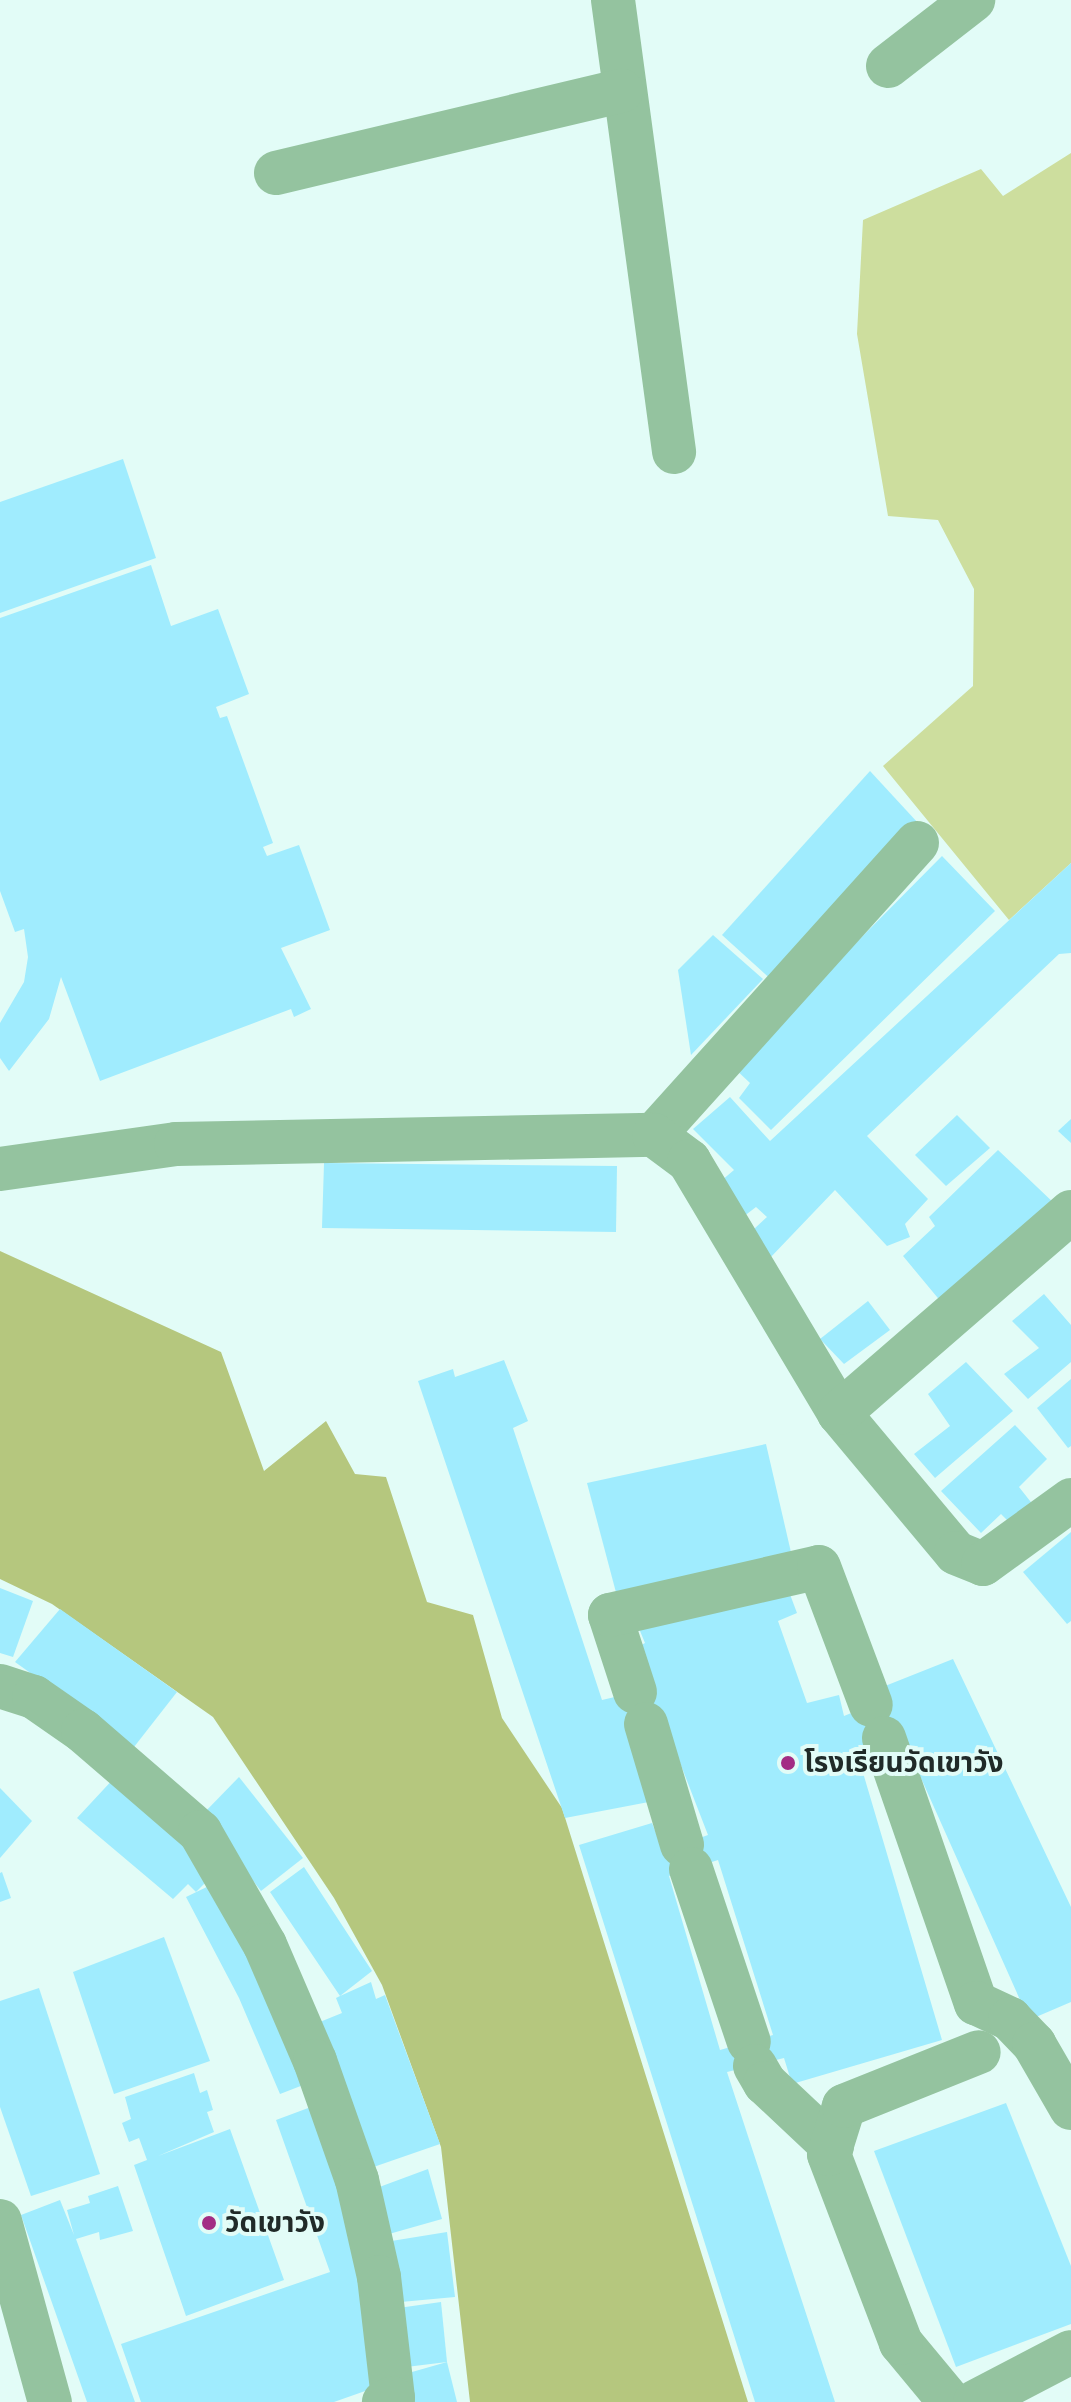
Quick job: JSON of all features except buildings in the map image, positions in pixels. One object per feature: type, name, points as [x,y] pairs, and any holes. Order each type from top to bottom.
[{"type":"street","points":[[613,0],[621,91],[674,452]]},
{"type":"street","points":[[888,66],[973,0]]},
{"type":"street","points":[[276,173],[621,91]]},
{"type":"street","points":[[654,1135],[917,843]]},
{"type":"street","points":[[0,1169],[176,1144],[654,1135],[689,1161],[839,1413],[956,1553],[983,1564],[1071,1500]]},
{"type":"street","points":[[839,1413],[1071,1212]]},
{"type":"street","points":[[832,2146],[765,2083],[752,2054],[610,1615],[819,1567],[878,1721],[976,2003],[1010,2019],[1034,2044],[1071,2108]]},
{"type":"street","points":[[0,1686],[34,1697],[83,1731],[200,1832],[265,1945],[315,2061],[357,2180],[379,2277],[393,2398],[384,2402]]},
{"type":"street","points":[[950,2402],[901,2343],[829,2154],[844,2106],[979,2052]]},
{"type":"street","points":[[0,2221],[50,2402]]},
{"type":"street","points":[[975,2402],[1071,2352]]},
{"type":"green space","points":[[1071,153],[1071,863],[1009,920],[883,766],[973,686],[974,589],[938,520],[888,516],[857,334],[863,220],[981,169],[1003,196]]},
{"type":"green space","points":[[0,1251],[221,1352],[264,1471],[326,1421],[355,1474],[386,1477],[427,1602],[473,1615],[502,1718],[562,1808],[748,2402],[470,2402],[441,2147],[382,1985],[334,1898],[213,1717],[52,1604],[0,1579]]},
{"type":"place","name":"โรงเรียนวัดเขาวัง","points":[[788,1763]]},
{"type":"place","name":"วัดเขาวัง","points":[[209,2223]]}]
